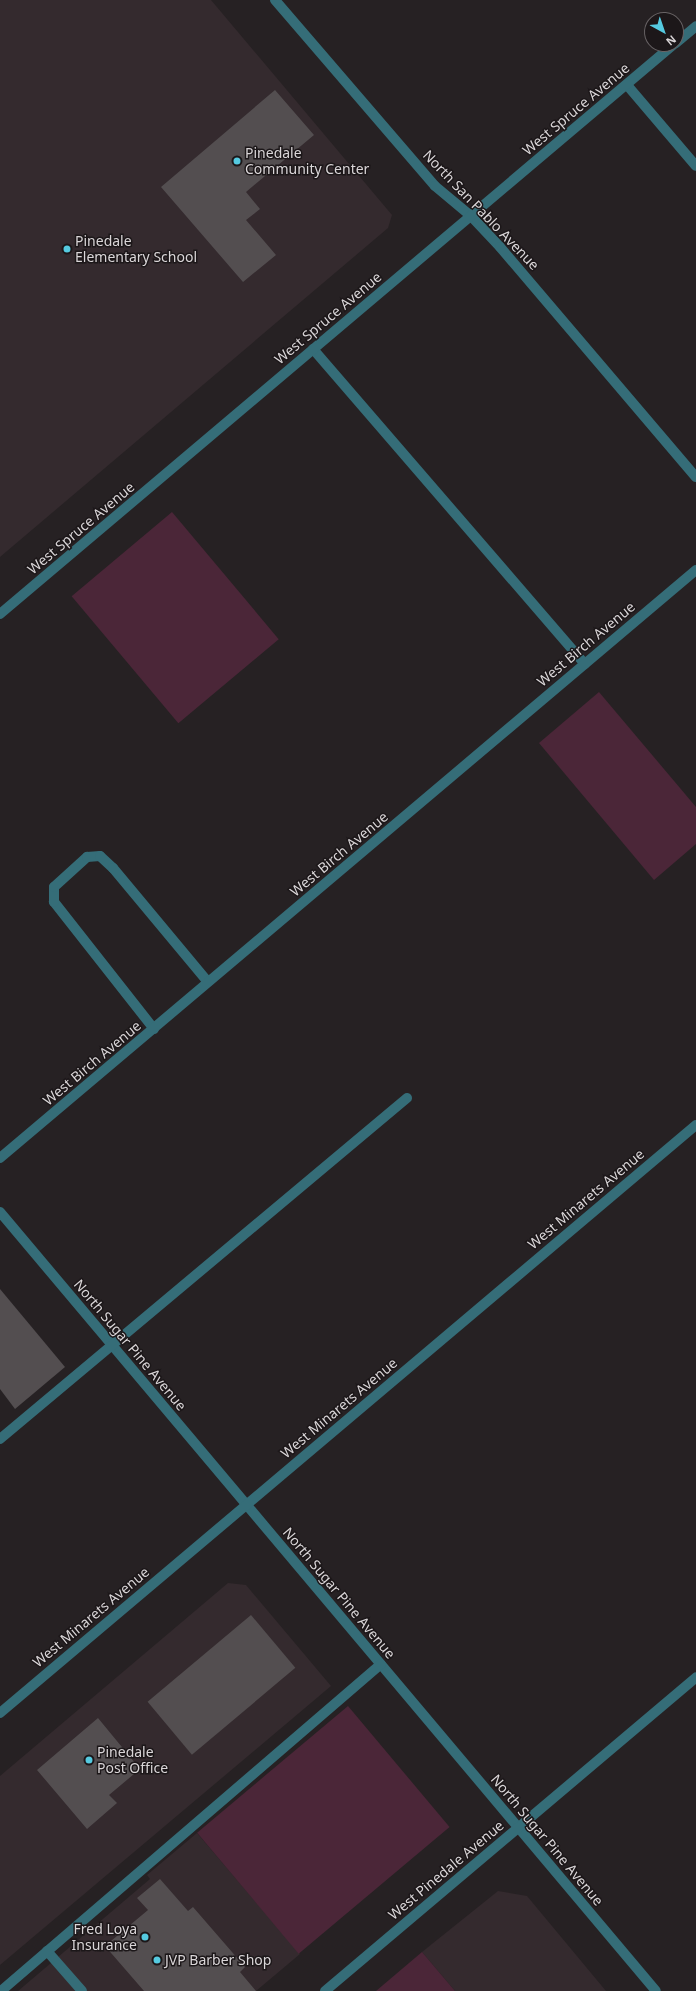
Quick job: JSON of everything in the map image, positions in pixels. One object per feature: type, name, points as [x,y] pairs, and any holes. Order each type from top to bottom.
[{"type":"street","name":"North San Pablo Avenue","points":[[275,0],[435,186],[471,216],[696,477]]},
{"type":"street","name":"West Spruce Avenue","points":[[684,36],[696,26]]},
{"type":"street","name":"West Spruce Avenue","points":[[0,614],[664,52]]},
{"type":"street","points":[[626,85],[696,166]]},
{"type":"street","points":[[313,349],[585,664]]},
{"type":"street","name":"West Birch Avenue","points":[[0,1158],[696,570]]},
{"type":"street","points":[[154,1029],[54,902],[54,887],[87,857],[100,856],[113,868],[208,982]]},
{"type":"street","points":[[0,1439],[113,1346],[407,1098]]},
{"type":"street","name":"West Minarets Avenue","points":[[0,1713],[696,1125]]},
{"type":"street","name":"North Sugar Pine Avenue","points":[[0,1212],[656,1991]]},
{"type":"street","points":[[1,1991],[381,1664]]},
{"type":"street","name":"West Pinedale Avenue","points":[[325,1991],[696,1677]]},
{"type":"street","points":[[47,1951],[82,1991]]},
{"type":"shaded area","points":[[0,0],[211,0],[392,215],[388,228],[0,557]]},
{"type":"shaded area","points":[[172,512],[279,639],[178,723],[72,596]]},
{"type":"shaded area","points":[[599,692],[696,807],[696,844],[654,880],[539,743]]},
{"type":"shaded area","points":[[228,1583],[246,1585],[331,1686],[0,1965],[0,1776]]},
{"type":"shaded area","points":[[348,1706],[450,1827],[299,1954],[197,1833]]},
{"type":"shaded area","points":[[197,1833],[300,1954],[256,1991],[18,1991],[150,1879],[147,1875]]},
{"type":"shaded area","points":[[498,1891],[527,1896],[606,1991],[455,1991],[422,1952]]},
{"type":"shaded area","points":[[422,1952],[455,1991],[376,1991]]},
{"type":"building","name":"Pinedale Community Center","points":[[275,90],[314,135],[246,192],[260,209],[246,220],[276,255],[243,282],[161,187]]},
{"type":"building","points":[[0,1289],[65,1367],[15,1409],[0,1389]]},
{"type":"building","points":[[251,1615],[295,1668],[192,1755],[148,1702]]},
{"type":"building","points":[[98,1718],[140,1769],[109,1795],[117,1803],[87,1829],[37,1770]]},
{"type":"building","points":[[160,1879],[188,1911],[193,1907],[245,1967],[240,1972],[256,1991],[144,1991],[105,1946],[148,1910],[137,1898]]},
{"type":"place","name":"Pinedale Community Center","points":[[237,161]]},
{"type":"place","name":"Pinedale Elementary School","points":[[67,249]]},
{"type":"place","name":"Pinedale Post Office","points":[[89,1760]]},
{"type":"place","name":"Fred Loya Insurance","points":[[145,1937]]},
{"type":"place","name":"JVP Barber Shop","points":[[157,1960]]}]
